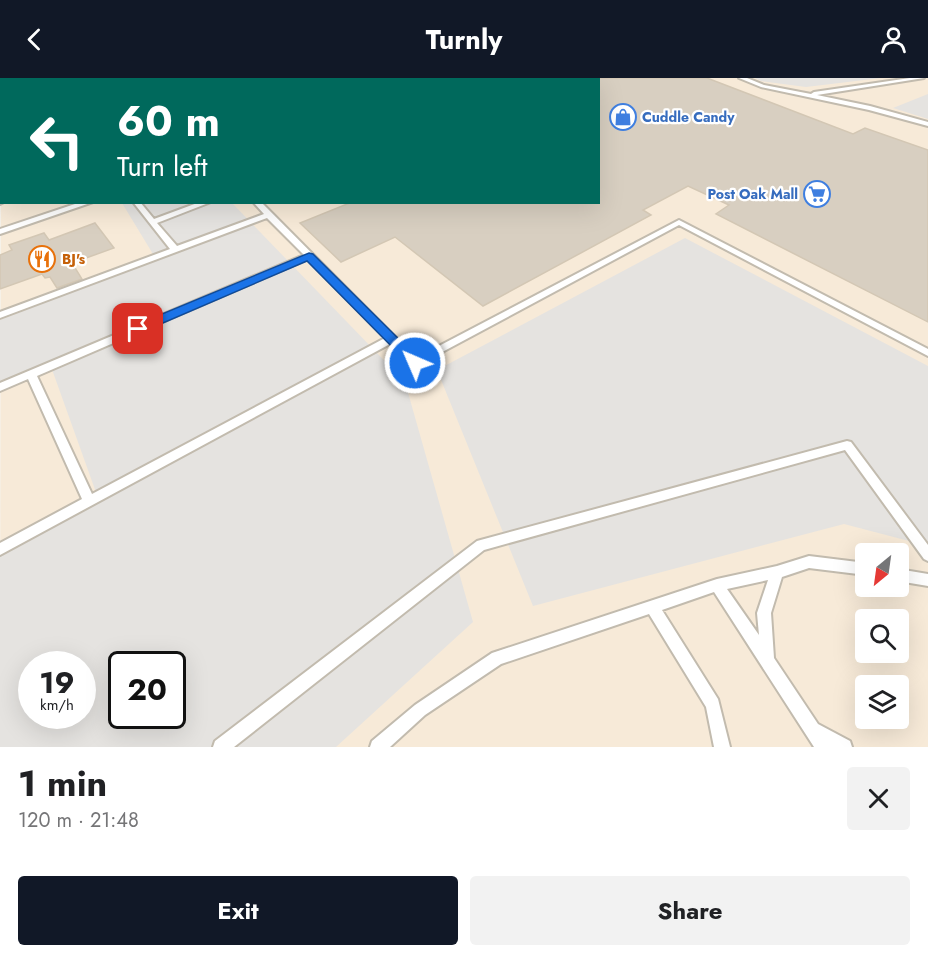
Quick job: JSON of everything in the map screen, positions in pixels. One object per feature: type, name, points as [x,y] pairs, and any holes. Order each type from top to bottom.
[{"type":"lane","points":[[742,78],[763,86],[870,108],[928,124]]},
{"type":"lane","points":[[807,95],[921,78]]},
{"type":"lane","points":[[0,232],[84,204]]},
{"type":"lane","points":[[138,204],[175,249]]},
{"type":"lane","points":[[152,222],[202,204]]},
{"type":"lane","points":[[258,204],[415,363],[679,222],[928,353]]},
{"type":"lane","points":[[0,315],[268,215]]},
{"type":"lane","points":[[0,387],[309,256]]},
{"type":"lane","points":[[0,549],[391,339]]},
{"type":"lane","points":[[30,375],[89,501]]},
{"type":"lane","points":[[221,747],[481,545],[848,445],[928,555]]},
{"type":"lane","points":[[378,747],[420,710],[497,658],[717,585],[777,572],[809,562],[855,568]]},
{"type":"lane","points":[[767,658],[764,613],[777,572]]},
{"type":"lane","points":[[909,577],[928,580]]},
{"type":"lane","points":[[717,585],[767,658],[823,747]]},
{"type":"lane","points":[[652,607],[713,704],[722,747]]},
{"type":"lane","points":[[813,729],[844,747]]},
{"type":"shaded area","points":[[600,78],[928,78],[928,747],[0,747],[1,204],[600,204]]},
{"type":"shaded area","points":[[755,78],[881,78],[806,87],[761,81]]},
{"type":"shaded area","points":[[928,94],[928,119],[893,108]]},
{"type":"shaded area","points":[[123,204],[233,204],[405,382],[473,622],[336,747],[0,747],[0,554],[98,498],[49,361],[0,381],[0,320],[156,259]]},
{"type":"shaded area","points":[[685,238],[928,366],[928,546],[844,524],[533,606],[437,370]]},
{"type":"building","name":"Post Oak Mall","points":[[600,78],[707,78],[853,134],[865,128],[928,150],[928,322],[716,214],[729,205],[688,186],[643,210],[651,215],[483,306],[395,237],[341,262],[300,223],[347,204],[600,204]]},
{"type":"building","name":"BJ's","points":[[95,223],[114,248],[72,263],[82,279],[57,288],[50,277],[45,278],[42,274],[0,289],[0,255],[12,250],[9,245],[44,233],[49,240]]},
{"type":"place","name":"Cuddle Candy","points":[[623,117]]},
{"type":"place","name":"Post Oak Mall","points":[[817,194]]},
{"type":"place","name":"BJ's","points":[[42,259]]},
{"type":"route","points":[[138,329],[309,256],[415,363]]}]
